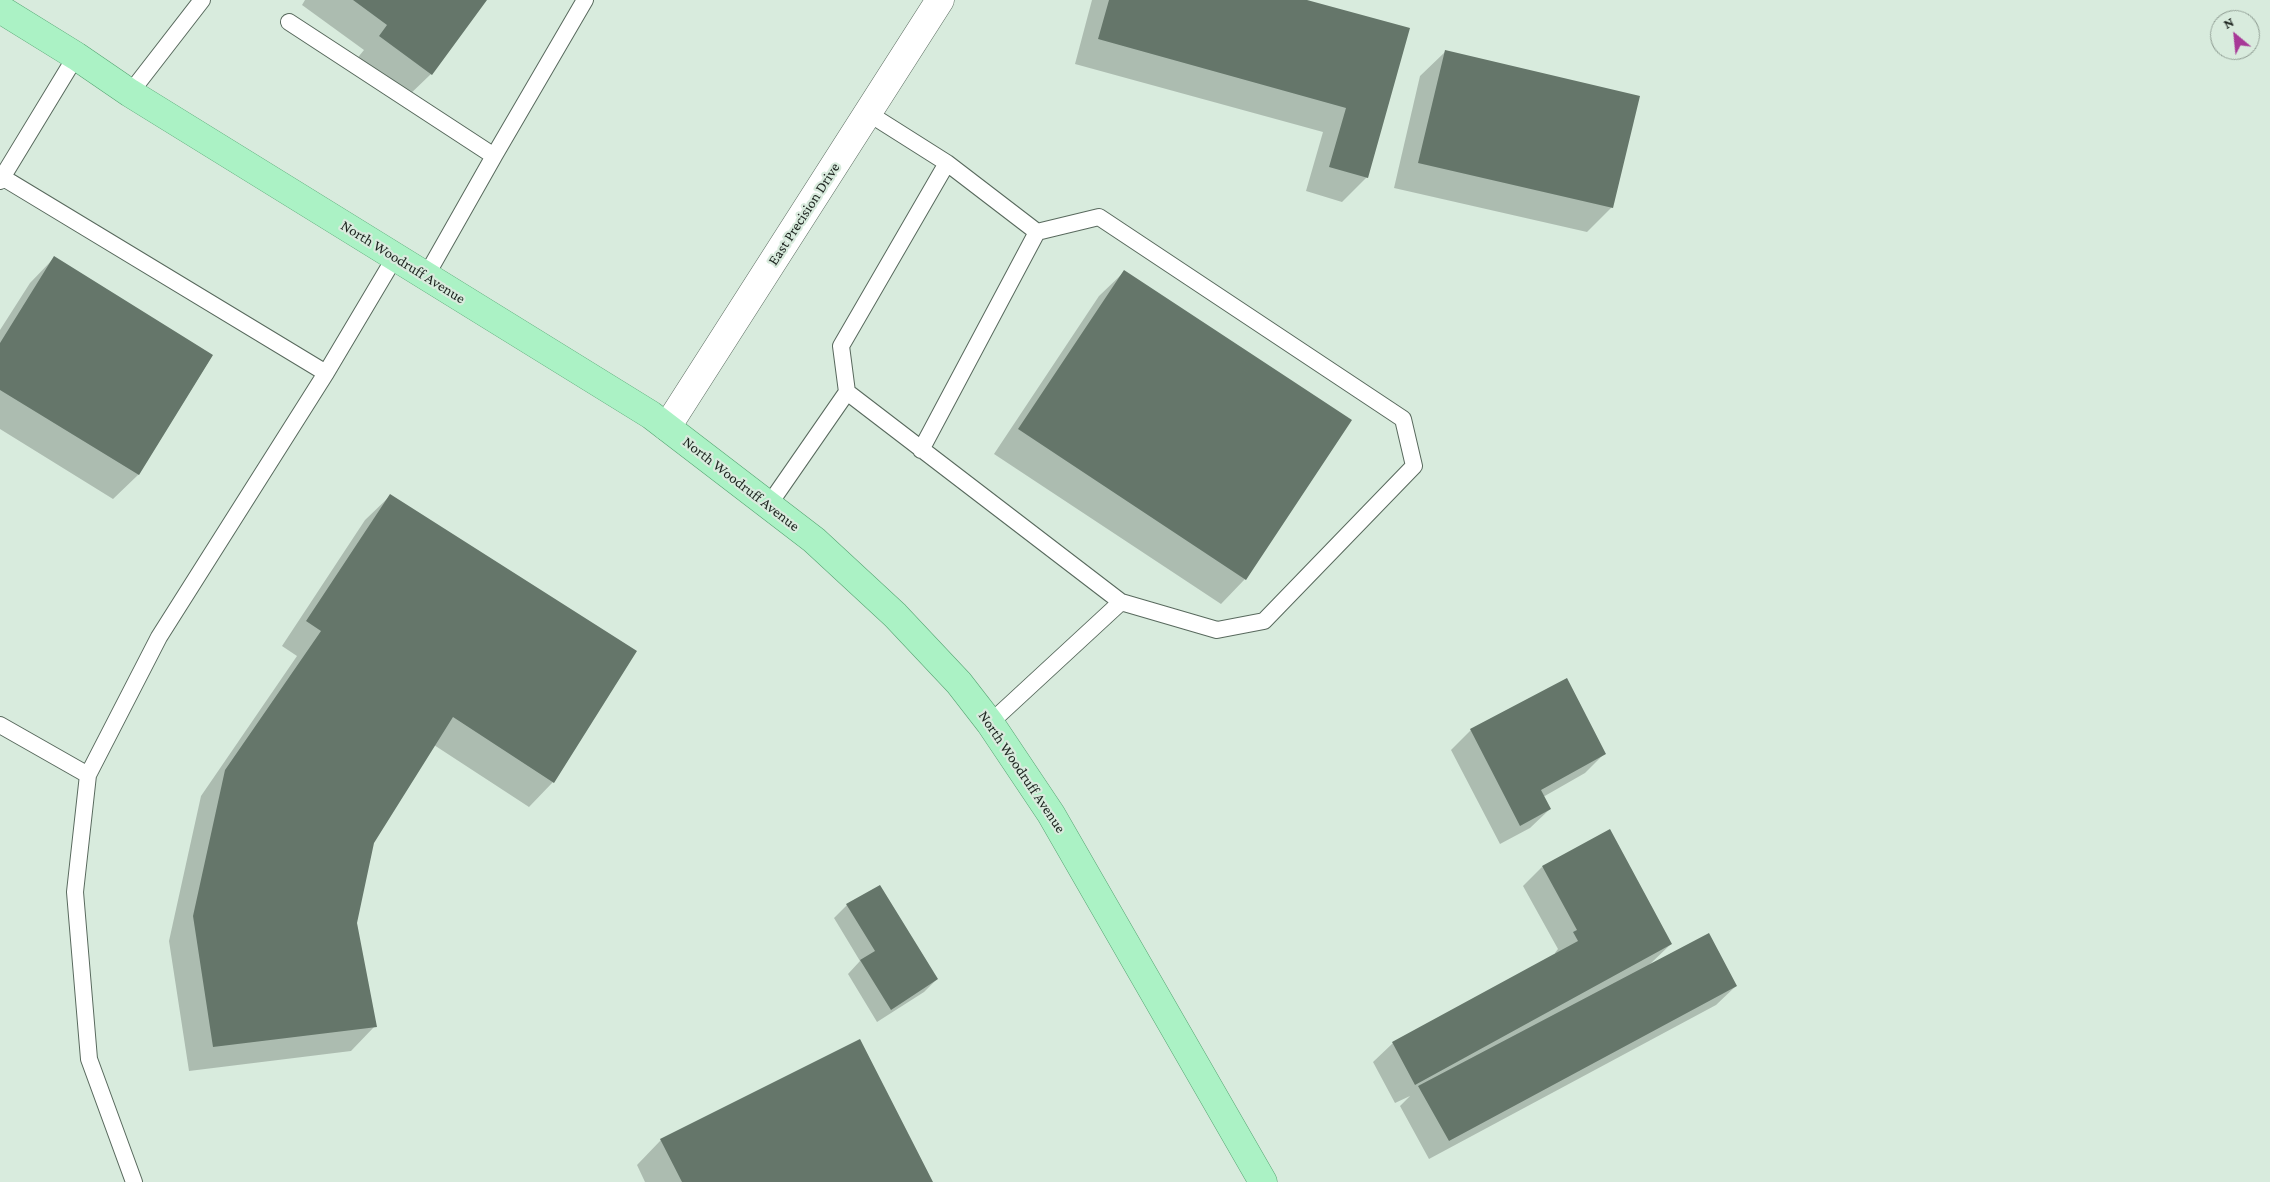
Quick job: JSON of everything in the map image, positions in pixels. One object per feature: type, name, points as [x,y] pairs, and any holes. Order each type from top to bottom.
[{"type":"main road","name":"North Woodruff Avenue","points":[[0,10],[76,56],[130,93],[651,415],[814,540],[895,615],[959,682],[990,723],[1051,814],[1262,1182]]},
{"type":"street","name":"East Precision Drive","points":[[667,427],[940,0]]},
{"type":"lane","points":[[130,93],[202,0]]},
{"type":"lane","points":[[426,276],[585,0]]},
{"type":"lane","points":[[289,22],[494,156]]},
{"type":"lane","points":[[76,56],[1,179],[326,374]]},
{"type":"lane","points":[[868,113],[947,163],[1037,232]]},
{"type":"lane","points":[[921,450],[1037,232],[1099,217],[1403,419],[1414,466],[1264,621],[1217,630],[1121,602],[921,450],[848,392],[841,346],[947,163]]},
{"type":"lane","points":[[134,1182],[89,1059],[75,892],[88,775],[159,638],[326,374],[395,257]]},
{"type":"lane","points":[[768,506],[848,392]]},
{"type":"lane","points":[[990,723],[1121,602]]},
{"type":"lane","points":[[0,725],[88,775]]},
{"type":"building","points":[[353,0],[487,0],[432,75],[379,36],[387,25]]},
{"type":"building","points":[[1109,0],[1307,0],[1410,28],[1368,178],[1329,167],[1346,108],[1098,39]]},
{"type":"building","points":[[1445,50],[1640,96],[1613,208],[1418,163]]},
{"type":"building","points":[[54,256],[213,355],[139,475],[0,390],[0,343]]},
{"type":"building","points":[[1124,270],[1352,420],[1246,580],[1018,429]]},
{"type":"building","points":[[390,494],[637,651],[554,783],[453,717],[374,843],[357,923],[377,1027],[213,1047],[193,916],[225,770],[321,631],[306,621]]},
{"type":"building","points":[[1567,678],[1606,754],[1541,790],[1551,809],[1520,826],[1470,729]]},
{"type":"building","points":[[1610,829],[1672,944],[1415,1085],[1392,1042],[1578,941],[1573,932],[1577,930],[1542,866]]},
{"type":"building","points":[[880,885],[938,979],[891,1010],[860,960],[875,951],[846,904]]},
{"type":"building","points":[[1709,933],[1737,986],[1449,1141],[1418,1086]]},
{"type":"building","points":[[860,1039],[933,1182],[682,1182],[660,1139]]}]
